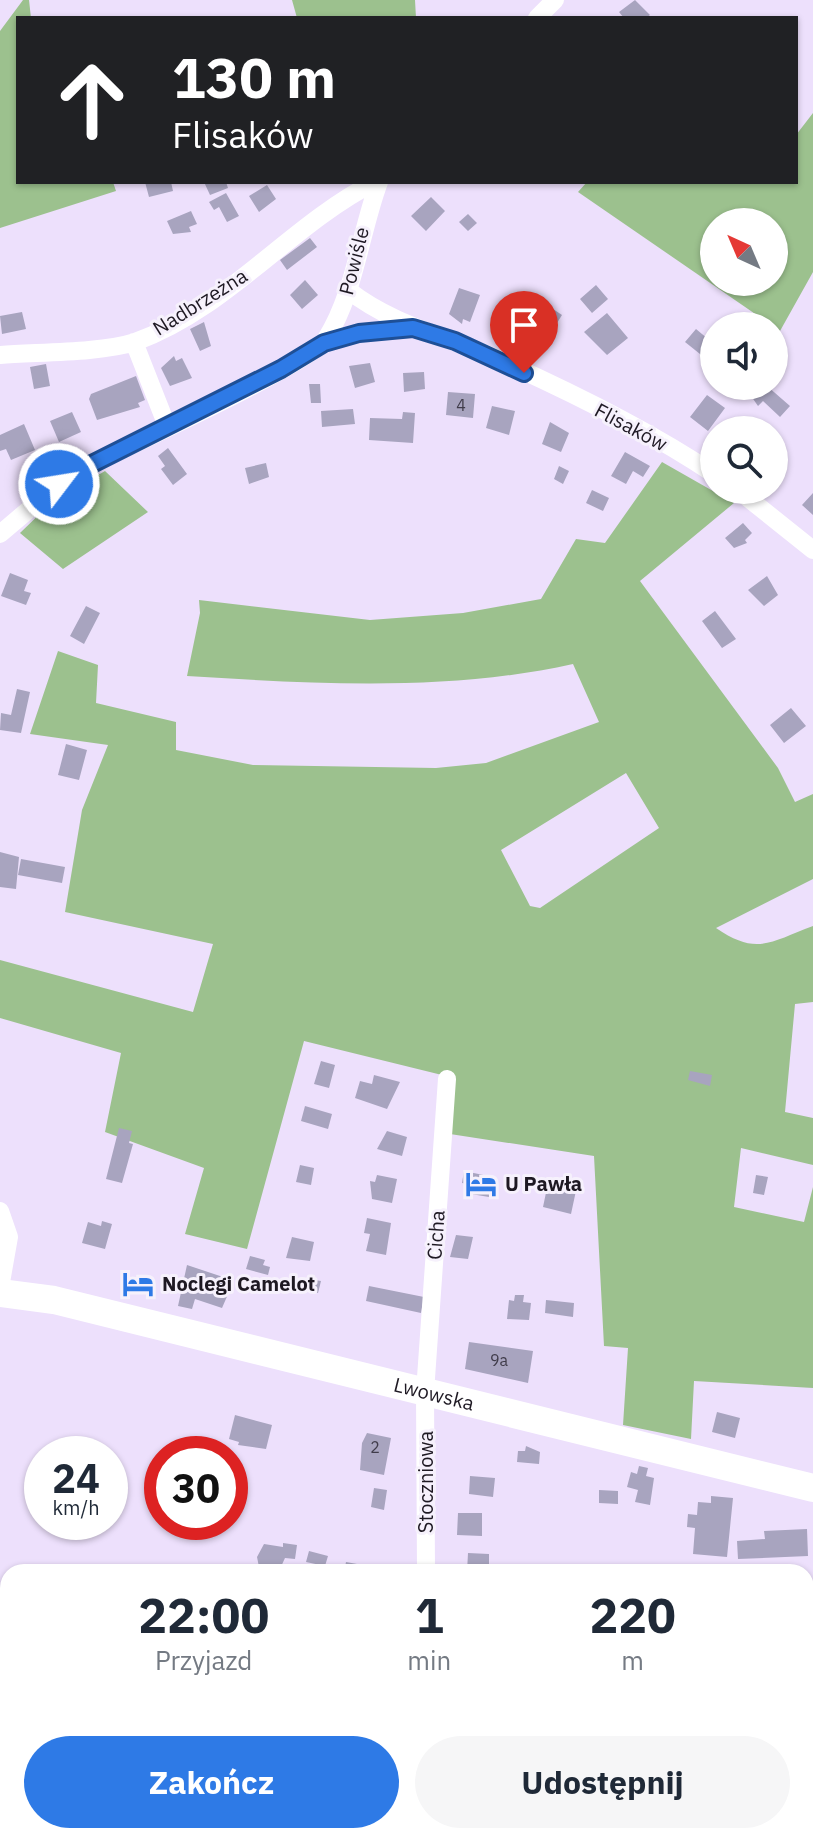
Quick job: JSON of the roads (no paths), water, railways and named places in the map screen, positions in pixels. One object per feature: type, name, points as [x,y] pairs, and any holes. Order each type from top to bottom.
[{"type":"main road","name":"Lwowska","points":[[1,1284],[54,1300],[813,1488]]},
{"type":"street","points":[[539,16],[555,0]]},
{"type":"street","name":"Nadbrzeżna","points":[[0,355],[134,342],[240,280],[350,194],[372,184]]},
{"type":"street","name":"Powiśle","points":[[324,343],[348,290],[363,224],[376,184]]},
{"type":"street","name":"Flisaków","points":[[348,290],[372,309],[499,360],[625,423],[700,466]]},
{"type":"street","name":"Flisaków","points":[[324,343],[359,333],[413,328]]},
{"type":"street","points":[[134,342],[167,426]]},
{"type":"street","points":[[0,534],[59,484],[281,369],[324,343]]},
{"type":"street","points":[[756,504],[813,550]]},
{"type":"street","name":"Cicha","points":[[425,1392],[447,1079]]},
{"type":"street","points":[[0,1211],[9,1237],[1,1284]]},
{"type":"street","name":"Stoczniowa","points":[[425,1392],[426,1564]]},
{"type":"place","name":"U Pawła","points":[[481,1184]]},
{"type":"place","name":"Noclegi Camelot","points":[[138,1284]]}]
